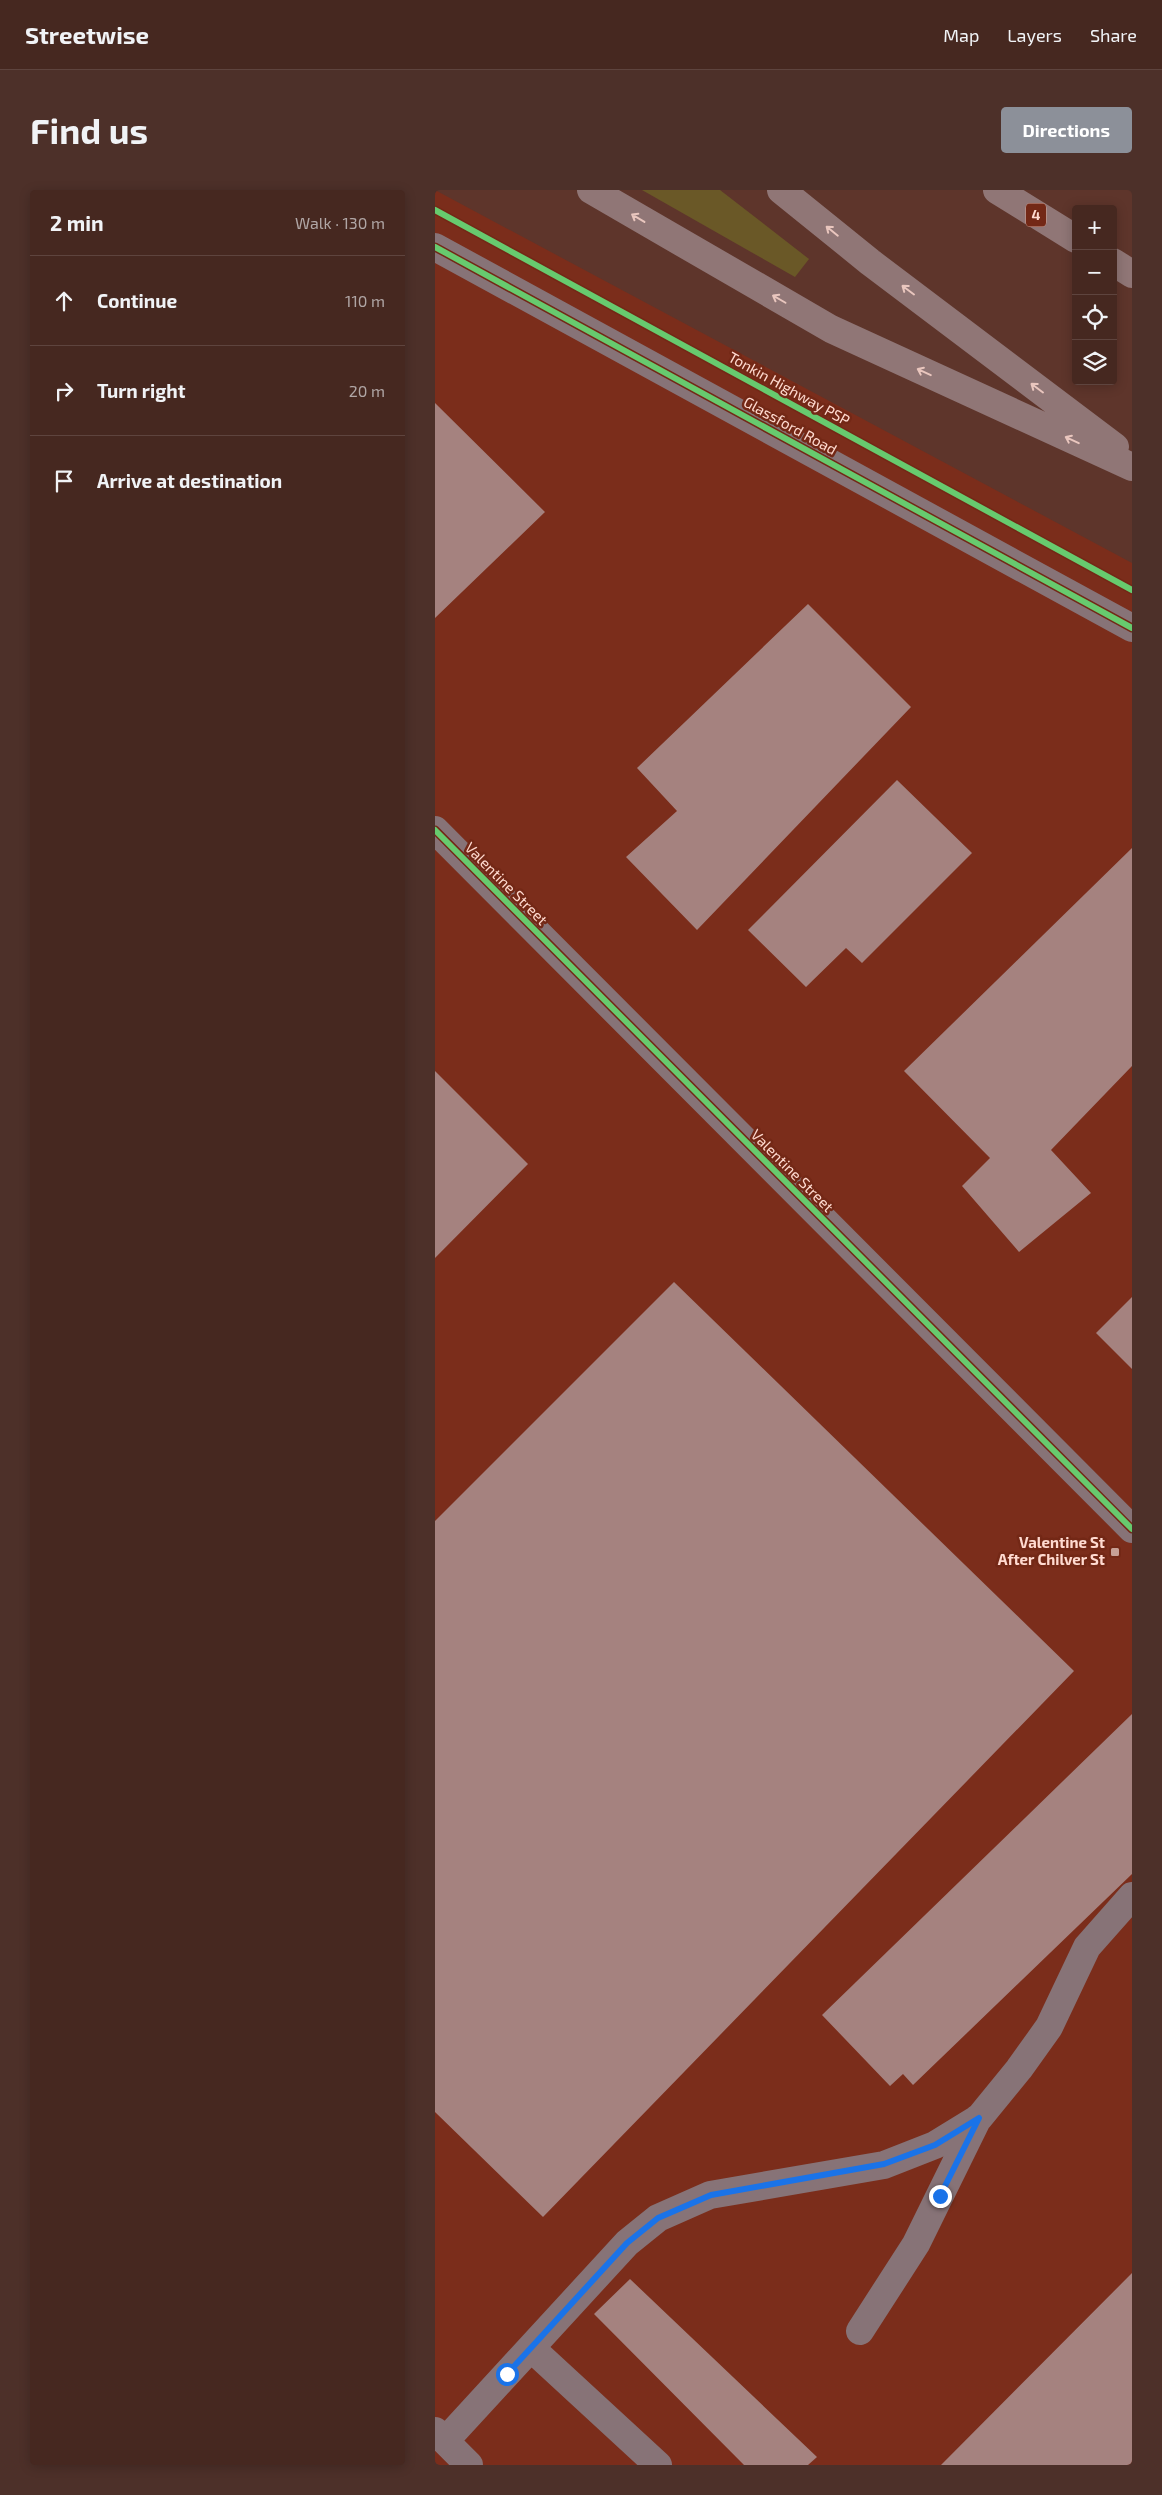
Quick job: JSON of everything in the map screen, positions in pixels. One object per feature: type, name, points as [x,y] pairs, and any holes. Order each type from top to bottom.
[{"type":"highway","points":[[591,190],[831,329],[1132,467]]},
{"type":"highway","points":[[781,190],[870,262],[1132,460]]},
{"type":"highway","name":"4","points":[[997,190],[1072,237]]},
{"type":"highway","points":[[1117,265],[1132,274]]},
{"type":"street","name":"Glassford Road","points":[[435,247],[1132,628]]},
{"type":"street","name":"Valentine Street","points":[[435,830],[1132,1529]]},
{"type":"street","points":[[860,2331],[916,2244],[979,2118],[1019,2069],[1049,2027],[1087,1947],[1132,1896]]},
{"type":"street","points":[[469,2465],[440,2436],[531,2348],[627,2243],[658,2218],[711,2195],[884,2164],[935,2145],[979,2118]]},
{"type":"street","points":[[531,2348],[658,2465]]},
{"type":"shaded area","points":[[435,190],[1132,563],[1132,2465],[435,2465]]},
{"type":"shaded area","points":[[642,190],[720,190],[809,259],[795,277]]},
{"type":"building","points":[[435,403],[545,512],[435,618]]},
{"type":"building","points":[[808,604],[911,707],[697,930],[626,857],[677,811],[637,768]]},
{"type":"building","points":[[897,780],[972,853],[862,963],[846,948],[806,987],[748,930]]},
{"type":"building","points":[[1132,848],[1132,1066],[1051,1150],[1091,1193],[1019,1252],[962,1186],[990,1158],[904,1071]]},
{"type":"building","points":[[435,1071],[528,1164],[435,1258]]},
{"type":"building","points":[[674,1282],[1074,1671],[543,2217],[435,2112],[435,1521]]},
{"type":"building","points":[[1132,1297],[1132,1369],[1096,1333]]},
{"type":"building","points":[[1132,1714],[1132,1874],[913,2085],[903,2074],[890,2086],[822,2015]]},
{"type":"building","points":[[1132,2273],[1132,2465],[941,2465]]},
{"type":"building","points":[[630,2279],[817,2457],[808,2465],[744,2465],[594,2314]]},
{"type":"cycle path","name":"Tonkin Highway PSP","points":[[435,210],[1132,590]]},
{"type":"cycle path","points":[[435,247],[1132,628]]},
{"type":"cycle path","points":[[435,830],[1132,1529]]},
{"type":"place","name":"Valentine St After Chilver St","points":[[1115,1552]]},
{"type":"route","points":[[507,2374],[627,2243],[658,2218],[711,2195],[884,2164],[935,2145],[979,2118],[940,2196]]}]
